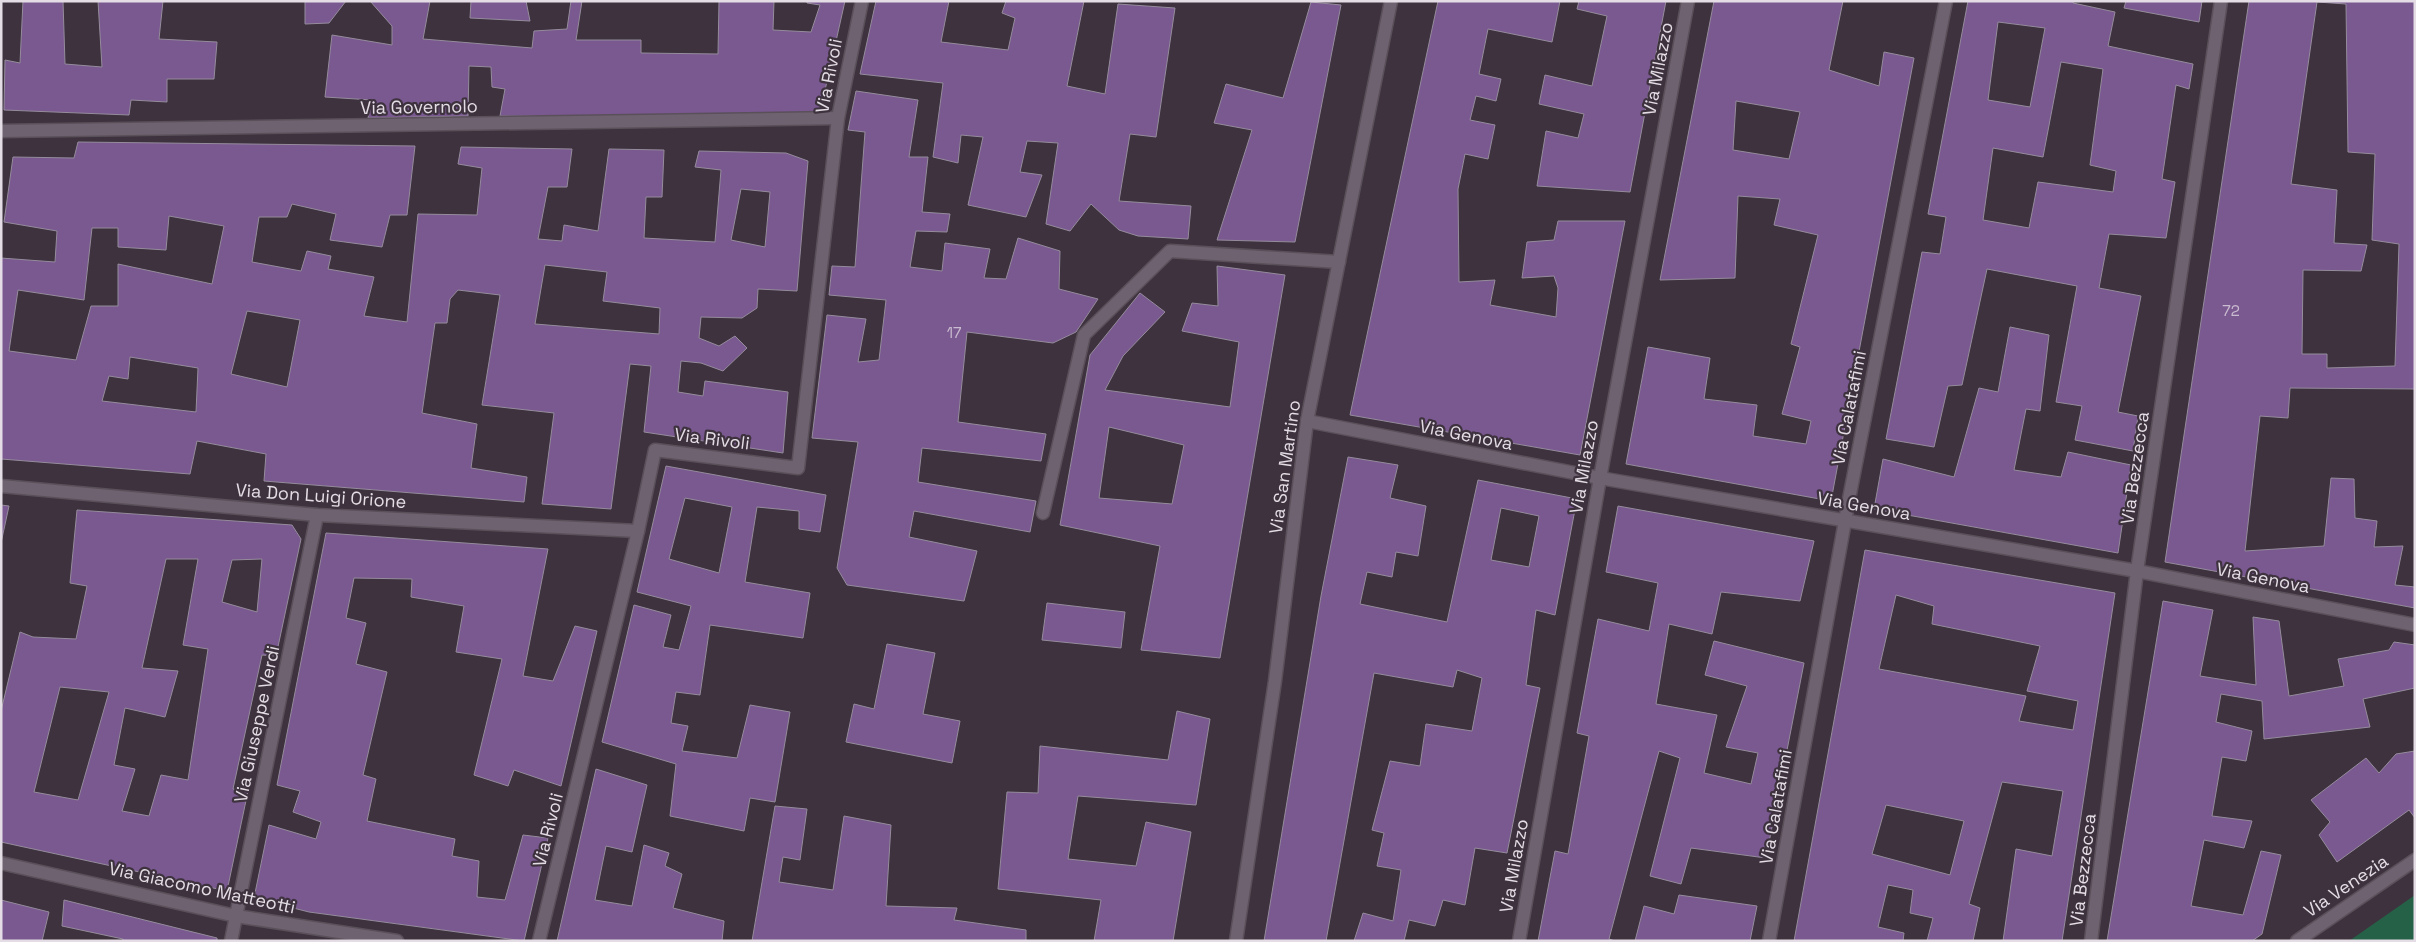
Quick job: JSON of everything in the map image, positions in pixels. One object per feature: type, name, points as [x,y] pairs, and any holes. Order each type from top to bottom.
[{"type":"street","name":"Via Rivoli","points":[[539,941],[638,531],[655,450],[798,468],[838,118],[862,1]]},
{"type":"street","name":"Via San Martino","points":[[1236,941],[1275,681],[1307,421],[1391,1]]},
{"type":"street","name":"Via Milazzo","points":[[1519,941],[1600,478],[1688,1]]},
{"type":"street","name":"Via Calatafimi","points":[[1770,941],[1845,520],[1946,1]]},
{"type":"street","name":"Via Bezzecca","points":[[2091,941],[2137,571],[2221,1]]},
{"type":"street","name":"Via Governolo","points":[[1,131],[838,118]]},
{"type":"street","points":[[1043,513],[1084,335],[1170,251],[1339,262]]},
{"type":"street","name":"Via Genova","points":[[1307,421],[1600,478],[2137,571],[2415,625]]},
{"type":"street","name":"Via Don Luigi Orione","points":[[1,486],[318,515],[638,531]]},
{"type":"street","name":"Via Giuseppe Verdi","points":[[231,941],[318,515]]},
{"type":"street","name":"Via Venezia","points":[[2297,941],[2415,860]]},
{"type":"street","name":"Via Giacomo Matteotti","points":[[1,863],[236,916],[398,941]]},
{"type":"green space","points":[[2415,895],[2415,941],[2349,941]]},
{"type":"building","points":[[23,1],[63,1],[65,64],[102,67],[98,1],[163,1],[159,39],[217,42],[214,79],[167,79],[167,102],[131,100],[129,115],[4,110],[5,60],[20,63]]},
{"type":"building","points":[[305,1],[346,1],[329,23],[305,24]]},
{"type":"building","points":[[370,1],[430,1],[423,39],[532,48],[534,31],[567,29],[571,1],[582,1],[576,40],[641,40],[641,53],[718,54],[719,1],[774,1],[773,30],[811,32],[820,5],[807,3],[807,1],[845,1],[819,117],[500,116],[505,89],[492,87],[491,67],[469,66],[468,116],[368,118],[372,100],[325,97],[332,35],[392,45],[392,26]]},
{"type":"building","points":[[471,1],[526,1],[530,21],[470,18]]},
{"type":"building","points":[[876,1],[949,1],[941,42],[1008,50],[1015,18],[1002,13],[1006,1],[1084,1],[1067,86],[1105,94],[1118,4],[1175,8],[1156,137],[1130,134],[1119,201],[1191,206],[1188,239],[1138,236],[1119,230],[1091,204],[1070,231],[1046,224],[1058,143],[1027,141],[1020,172],[1042,175],[1026,217],[968,205],[983,137],[961,135],[958,163],[933,157],[943,83],[860,74]]},
{"type":"building","points":[[1438,1],[1560,1],[1552,42],[1488,29],[1479,74],[1501,79],[1496,101],[1476,96],[1470,120],[1495,125],[1488,159],[1465,154],[1458,189],[1459,282],[1495,280],[1490,305],[1556,317],[1558,288],[1554,276],[1522,278],[1527,242],[1554,240],[1558,221],[1625,221],[1580,455],[1350,415]]},
{"type":"building","points":[[1579,1],[1666,1],[1630,192],[1537,186],[1546,131],[1578,138],[1584,114],[1539,104],[1545,75],[1592,86],[1607,16],[1577,9]]},
{"type":"building","points":[[1714,1],[1843,1],[1829,70],[1879,86],[1884,52],[1914,58],[1831,501],[1626,464],[1648,347],[1710,358],[1704,399],[1757,405],[1753,436],[1806,444],[1811,421],[1782,414],[1800,347],[1791,344],[1818,235],[1774,225],[1780,199],[1738,196],[1735,278],[1660,280]],"holes":[[[1736,101],[1800,112],[1789,159],[1733,150]]]},
{"type":"building","points":[[1968,1],[2073,1],[2073,3],[2115,12],[2108,46],[2193,64],[2189,89],[2176,85],[2162,179],[2175,182],[2166,238],[2109,234],[2099,288],[2141,296],[2118,412],[2138,416],[2133,451],[2075,440],[2082,406],[2056,402],[2077,286],[1987,269],[1962,385],[1948,386],[1934,447],[1886,439],[1922,252],[1940,254],[1946,217],[1928,214]],"holes":[[[1998,22],[2045,28],[2030,107],[1988,100]],[[2061,62],[2103,69],[2090,165],[2116,171],[2113,192],[2038,182],[2029,228],[1983,220],[1993,148],[2043,157]]]},
{"type":"building","points":[[2126,1],[2202,1],[2199,22],[2124,8]]},
{"type":"building","points":[[2249,1],[2415,1],[2415,389],[2290,388],[2288,418],[2260,416],[2245,551],[2324,546],[2331,478],[2354,479],[2355,518],[2377,521],[2374,547],[2403,546],[2395,585],[2415,587],[2415,608],[2165,562]],"holes":[[[2317,2],[2346,4],[2348,152],[2375,154],[2372,240],[2399,244],[2395,366],[2327,368],[2327,354],[2302,354],[2303,270],[2361,271],[2367,245],[2334,243],[2337,190],[2291,184]]]},
{"type":"building","points":[[1311,2],[1341,5],[1295,242],[1217,240],[1252,130],[1214,123],[1226,84],[1283,98]]},
{"type":"building","points":[[856,91],[918,100],[909,157],[928,157],[922,212],[950,214],[947,232],[916,231],[910,267],[942,271],[945,243],[990,249],[984,278],[1006,279],[1018,238],[1060,251],[1059,289],[1098,299],[1076,332],[1053,343],[967,332],[958,422],[1046,434],[1041,461],[922,448],[918,482],[1036,501],[1030,532],[914,511],[909,537],[977,551],[964,601],[847,585],[837,568],[858,442],[812,438],[827,315],[866,319],[858,362],[879,360],[886,300],[829,295],[832,266],[855,267],[865,132],[848,130]]},
{"type":"building","points":[[78,142],[415,146],[407,215],[390,215],[382,247],[330,240],[336,214],[292,204],[287,217],[259,217],[252,262],[301,271],[307,251],[331,256],[328,269],[374,277],[364,316],[407,322],[418,214],[477,215],[482,168],[458,164],[461,147],[572,149],[567,187],[548,187],[538,239],[562,241],[564,225],[598,231],[609,149],[664,150],[662,197],[646,197],[644,238],[715,242],[721,170],[695,167],[699,151],[786,153],[808,161],[797,291],[758,289],[757,308],[742,318],[701,317],[699,338],[719,346],[735,336],[747,348],[723,371],[701,363],[681,361],[678,392],[703,396],[705,381],[788,392],[783,453],[644,432],[651,366],[630,364],[611,509],[542,504],[554,413],[482,405],[500,295],[458,290],[450,299],[447,323],[435,323],[422,413],[477,424],[471,468],[527,477],[524,502],[264,481],[266,454],[197,441],[190,474],[1,459],[1,258],[55,262],[57,231],[4,222],[13,157],[74,158]],"holes":[[[741,189],[770,192],[765,247],[731,240]],[[169,216],[224,226],[212,284],[118,264],[118,306],[91,306],[76,360],[9,351],[18,290],[84,300],[92,228],[118,228],[118,247],[166,250]],[[545,265],[607,272],[603,301],[660,308],[659,334],[535,324]],[[247,311],[300,320],[287,387],[231,374]],[[130,357],[198,368],[196,412],[102,401],[109,376],[128,379]]]},
{"type":"building","points":[[1217,266],[1285,275],[1220,658],[1141,650],[1160,546],[1060,525],[1090,355],[1140,293],[1165,312],[1123,356],[1105,390],[1230,407],[1239,342],[1182,331],[1192,303],[1218,306]],"holes":[[[1109,427],[1184,445],[1172,504],[1099,498]]]},
{"type":"building","points":[[2010,327],[2049,335],[2040,411],[2026,409],[2014,470],[2061,477],[2068,452],[2131,465],[2118,553],[1874,509],[1883,459],[1954,477],[1979,388],[1998,392]]},
{"type":"building","points":[[1348,457],[1398,465],[1390,498],[1426,506],[1418,556],[1396,552],[1392,577],[1367,572],[1360,604],[1447,622],[1478,480],[1577,499],[1555,615],[1536,610],[1526,685],[1540,688],[1507,853],[1475,848],[1465,905],[1443,900],[1435,926],[1409,920],[1404,941],[1354,941],[1363,913],[1393,921],[1401,870],[1377,866],[1384,833],[1372,830],[1390,761],[1420,766],[1426,724],[1472,731],[1482,678],[1457,670],[1453,687],[1374,673],[1326,941],[1264,941],[1321,596]],"holes":[[[1501,508],[1539,516],[1529,567],[1491,560]]]},
{"type":"building","points":[[666,466],[826,495],[820,532],[799,529],[799,511],[757,507],[745,582],[810,593],[803,638],[710,625],[700,695],[676,692],[671,723],[688,726],[682,751],[737,758],[750,705],[790,712],[775,802],[750,798],[744,831],[670,816],[676,764],[602,742],[634,605],[671,615],[663,647],[679,650],[691,606],[637,592]],"holes":[[[685,498],[732,507],[719,573],[669,559]]]},
{"type":"building","points":[[1,505],[9,506],[1,543]]},
{"type":"building","points":[[1618,506],[1814,541],[1800,601],[1721,592],[1712,634],[1669,624],[1656,704],[1717,715],[1704,773],[1751,784],[1758,753],[1726,747],[1747,686],[1705,675],[1714,641],[1804,663],[1766,858],[1691,848],[1681,884],[1650,876],[1680,758],[1659,751],[1609,939],[1615,941],[1538,941],[1555,851],[1568,854],[1589,736],[1577,733],[1598,619],[1649,631],[1658,583],[1606,572]]},
{"type":"building","points":[[77,510],[292,525],[301,539],[276,656],[262,655],[233,789],[248,791],[227,891],[1,842],[1,711],[20,632],[33,637],[76,639],[87,586],[70,583]],"holes":[[[166,559],[198,559],[183,645],[208,649],[188,780],[161,775],[149,816],[122,811],[135,769],[114,765],[125,708],[165,717],[178,671],[142,668]],[[262,559],[257,612],[222,602],[232,560]],[[60,687],[109,692],[78,800],[34,792]]]},
{"type":"building","points":[[326,533],[548,549],[523,676],[553,681],[575,626],[597,631],[561,786],[514,770],[508,786],[474,775],[502,659],[456,652],[464,606],[411,597],[412,579],[354,578],[346,618],[366,623],[356,664],[387,672],[363,775],[376,779],[367,821],[455,839],[452,856],[479,861],[477,897],[505,900],[523,835],[548,838],[524,941],[309,912],[254,898],[269,825],[316,839],[321,822],[293,812],[300,791],[277,785]]},
{"type":"building","points":[[1865,550],[2115,593],[2062,941],[2003,941],[2016,849],[2052,856],[2063,791],[2002,782],[1969,904],[1980,908],[1973,941],[1927,941],[1933,918],[1910,913],[1913,890],[1888,885],[1878,927],[1904,933],[1903,941],[1794,941]],"holes":[[[1896,595],[1934,606],[1932,624],[2040,646],[2027,691],[2078,701],[2073,730],[2019,721],[2026,696],[1879,669]],[[1886,805],[1964,821],[1950,875],[1872,854]]]},
{"type":"building","points":[[2163,601],[2213,610],[2200,676],[2256,685],[2253,617],[2279,621],[2289,696],[2344,686],[2338,659],[2389,650],[2394,642],[2415,645],[2415,688],[2363,699],[2370,727],[2264,739],[2262,701],[2221,694],[2216,722],[2252,731],[2246,761],[2222,757],[2212,816],[2252,821],[2244,848],[2204,840],[2191,906],[2243,915],[2261,851],[2281,855],[2262,934],[2252,941],[2107,941]]},
{"type":"building","points":[[1047,603],[1125,612],[1121,648],[1042,640]]},
{"type":"building","points":[[887,644],[935,653],[923,714],[960,721],[952,763],[846,742],[854,704],[874,709]]},
{"type":"building","points":[[1177,711],[1210,719],[1196,805],[1078,796],[1068,859],[1136,866],[1146,822],[1191,832],[1173,941],[1094,941],[1101,900],[998,889],[1007,792],[1038,793],[1040,746],[1168,760]]},
{"type":"building","points":[[2415,751],[2415,818],[2409,810],[2337,862],[2319,835],[2330,822],[2311,800],[2366,758],[2379,773],[2396,754]]},
{"type":"building","points":[[596,769],[647,785],[632,852],[606,846],[595,900],[632,906],[644,845],[669,853],[665,866],[682,874],[673,908],[724,921],[722,941],[557,941]]},
{"type":"building","points":[[775,806],[807,809],[800,860],[783,857],[779,882],[833,890],[844,816],[891,825],[886,906],[957,908],[954,920],[1026,930],[1026,941],[752,941]]},
{"type":"building","points":[[1679,895],[1757,906],[1750,941],[1635,941],[1644,906],[1674,914]]},
{"type":"building","points":[[1,900],[49,912],[42,941],[1,941]]},
{"type":"building","points":[[64,900],[217,938],[217,941],[123,941],[123,939],[62,926]]}]
